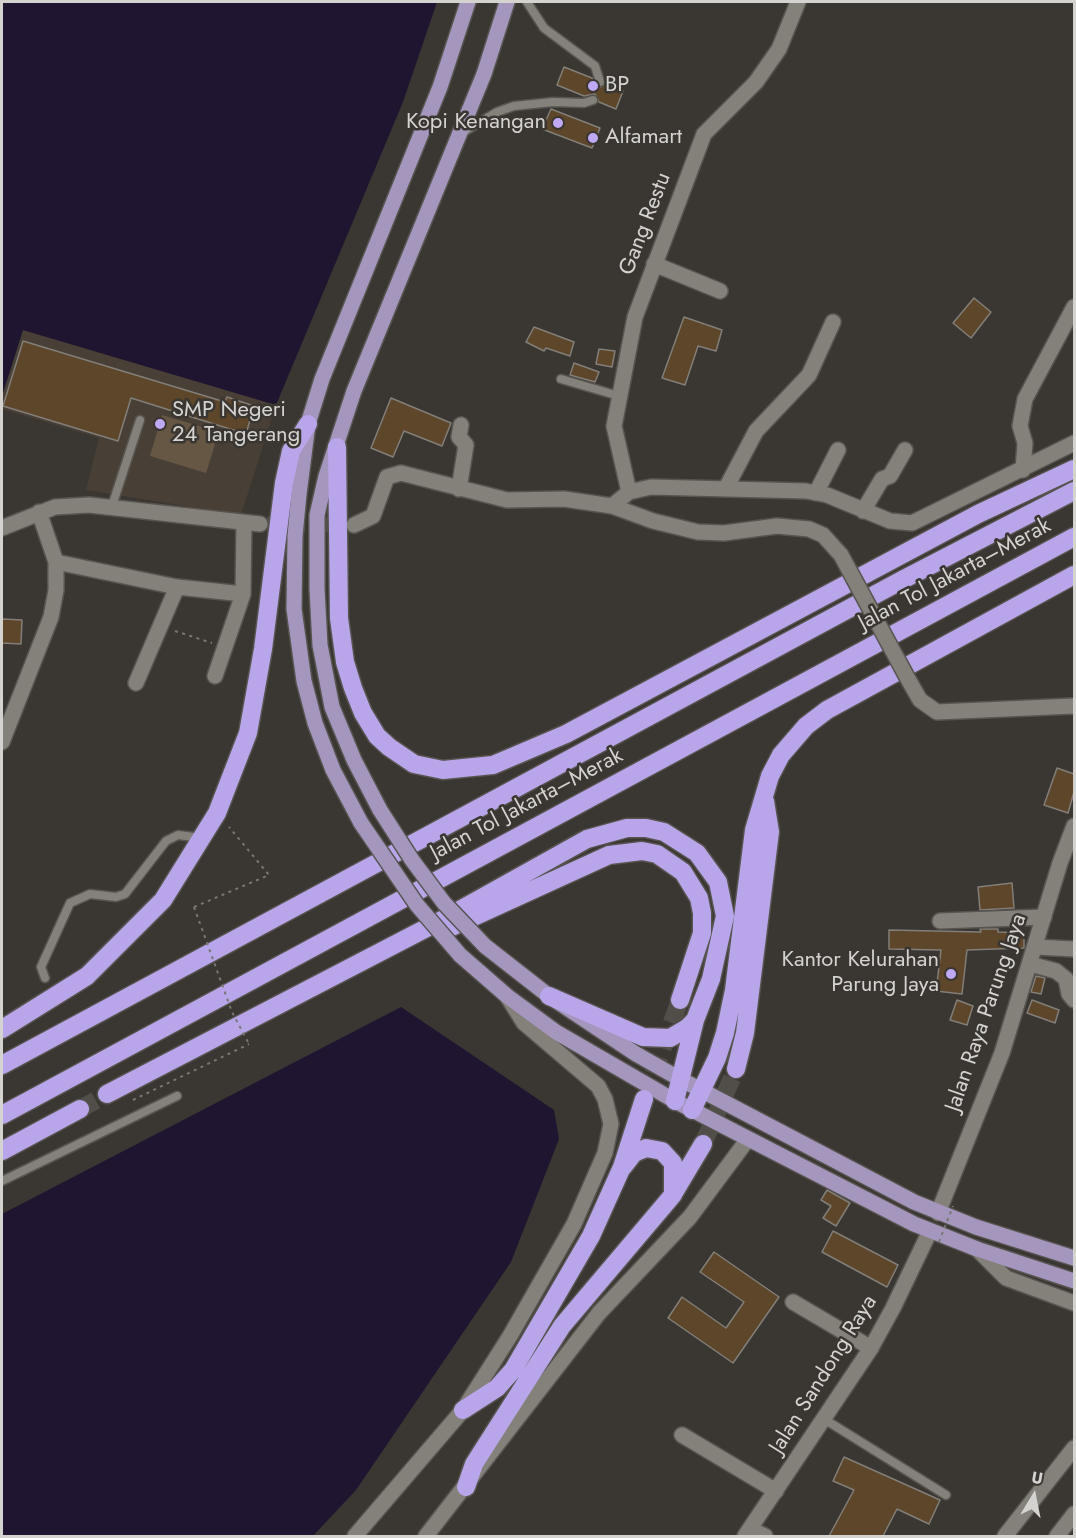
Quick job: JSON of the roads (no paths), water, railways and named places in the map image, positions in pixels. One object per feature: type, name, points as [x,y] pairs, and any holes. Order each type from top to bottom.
[{"type":"highway","points":[[2,1029],[87,976],[163,900],[217,813],[248,733],[263,649],[284,483],[291,451],[308,424]]},
{"type":"highway","points":[[337,447],[338,580],[345,662],[363,713],[377,736],[414,764],[443,770],[493,765],[566,734],[679,671],[978,514],[1074,469]]},
{"type":"highway","name":"Jalan Tol Jakarta–Merak","points":[[2,1065],[904,579],[1074,491]]},
{"type":"highway","name":"Jalan Tol Jakarta–Merak","points":[[2,1115],[1074,537]]},
{"type":"highway","points":[[692,1110],[725,1034],[734,990],[754,830],[770,777],[781,755],[806,726],[827,710],[1074,575]]},
{"type":"highway","points":[[679,671],[904,579]]},
{"type":"highway","points":[[736,1069],[745,1033],[770,832],[764,799]]},
{"type":"highway","points":[[108,1094],[440,921],[587,839],[627,828],[645,828],[664,832],[682,840],[710,867],[718,882],[725,916],[723,936],[711,979],[695,1020],[675,1101]]},
{"type":"highway","points":[[301,993],[609,855],[642,851],[670,861],[683,872],[699,898],[702,933],[680,1000]]},
{"type":"highway","points":[[549,996],[621,1029],[652,1038],[678,1035],[695,1020]]},
{"type":"highway","points":[[463,1410],[497,1388],[513,1370],[602,1216],[622,1167],[644,1099]]},
{"type":"highway","points":[[2,1151],[80,1109]]},
{"type":"highway","points":[[466,1487],[474,1464],[562,1326],[672,1196],[703,1144]]},
{"type":"highway","points":[[622,1167],[634,1153],[646,1148],[662,1151],[673,1162],[672,1196]]},
{"type":"main road","points":[[468,2],[440,87],[338,335],[308,424],[295,536],[294,609],[297,640],[315,723],[333,770],[395,876],[460,955],[507,996],[556,1032],[675,1101],[935,1237],[1074,1281]]},
{"type":"main road","points":[[507,2],[484,74],[371,346],[326,476],[317,515],[316,589],[320,645],[332,707],[354,760],[380,810],[412,860],[444,903],[485,946],[549,996],[636,1054],[680,1079],[938,1213],[1074,1258]]},
{"type":"street","name":"Gang Restu","points":[[629,492],[614,426],[635,317],[704,134],[756,82],[778,49],[798,2]]},
{"type":"street","points":[[654,264],[720,291]]},
{"type":"street","points":[[1023,470],[1025,443],[1020,426],[1025,399],[1074,308]]},
{"type":"street","points":[[726,488],[761,424],[809,375],[833,322]]},
{"type":"street","points":[[459,489],[466,445],[459,437],[461,425]]},
{"type":"street","points":[[612,506],[629,492],[651,487],[816,493],[901,524],[912,523],[1074,443]]},
{"type":"street","points":[[816,493],[838,450]]},
{"type":"street","points":[[863,511],[882,479],[890,476],[905,450]]},
{"type":"street","points":[[354,525],[373,516],[384,482],[391,474],[401,473],[507,500],[564,500],[612,506],[653,521],[698,532],[724,533],[777,526],[809,529],[823,535],[841,555],[920,700],[937,712],[1074,706]]},
{"type":"street","points":[[2,528],[39,512],[70,505],[112,506],[260,524]]},
{"type":"street","points":[[2,742],[51,617],[56,590],[56,562],[39,512]]},
{"type":"street","points":[[215,676],[243,594],[244,523]]},
{"type":"street","points":[[56,562],[177,587],[243,594]]},
{"type":"street","points":[[136,683],[177,587]]},
{"type":"street","name":"Jalan Raya Parung Jaya","points":[[938,1213],[1002,1053],[1074,826]]},
{"type":"street","points":[[940,921],[1044,917]]},
{"type":"street","points":[[1035,947],[1074,949]]},
{"type":"street","points":[[1030,964],[1056,971],[1066,980],[1069,994],[1074,1000]]},
{"type":"street","points":[[355,1536],[463,1410],[510,1336],[574,1224],[595,1179],[609,1138],[609,1111],[598,1086],[524,1023],[507,996]]},
{"type":"street","points":[[426,1536],[599,1313],[677,1232],[748,1139]]},
{"type":"street","name":"Jalan Sandong Raya","points":[[747,1533],[871,1348],[935,1237]]},
{"type":"street","points":[[977,1249],[1006,1278],[1074,1303]]},
{"type":"street","points":[[793,1302],[871,1348]]},
{"type":"street","points":[[682,1435],[776,1491]]},
{"type":"street","points":[[1005,1536],[1074,1448]]},
{"type":"street","points":[[1057,1536],[1074,1514]]},
{"type":"street","points":[[747,1533],[765,1536]]},
{"type":"lane","points":[[527,2],[544,28],[595,66],[600,82]]},
{"type":"lane","points":[[459,134],[497,112],[514,106],[544,102],[584,103],[593,100]]},
{"type":"lane","points":[[561,379],[619,396]]},
{"type":"lane","points":[[112,506],[140,420]]},
{"type":"lane","points":[[45,978],[41,967],[70,903],[90,894],[116,897],[125,894],[166,841],[178,835],[202,838]]},
{"type":"lane","points":[[2,1182],[177,1096]]},
{"type":"lane","points":[[824,1419],[946,1495]]},
{"type":"tunnel","points":[[267,524],[348,525]]},
{"type":"tunnel","points":[[644,1099],[680,1000]]},
{"type":"tunnel","points":[[703,1144],[736,1069]]},
{"type":"tunnel","points":[[80,1109],[107,1094]]},
{"type":"place","name":"BP","points":[[593,86]]},
{"type":"place","name":"Kopi Kenangan","points":[[558,123]]},
{"type":"place","name":"Alfamart","points":[[593,138]]},
{"type":"place","name":"SMP Negeri 24 Tangerang","points":[[160,424]]},
{"type":"place","name":"Kantor Kelurahan Parung Jaya","points":[[951,974]]}]
